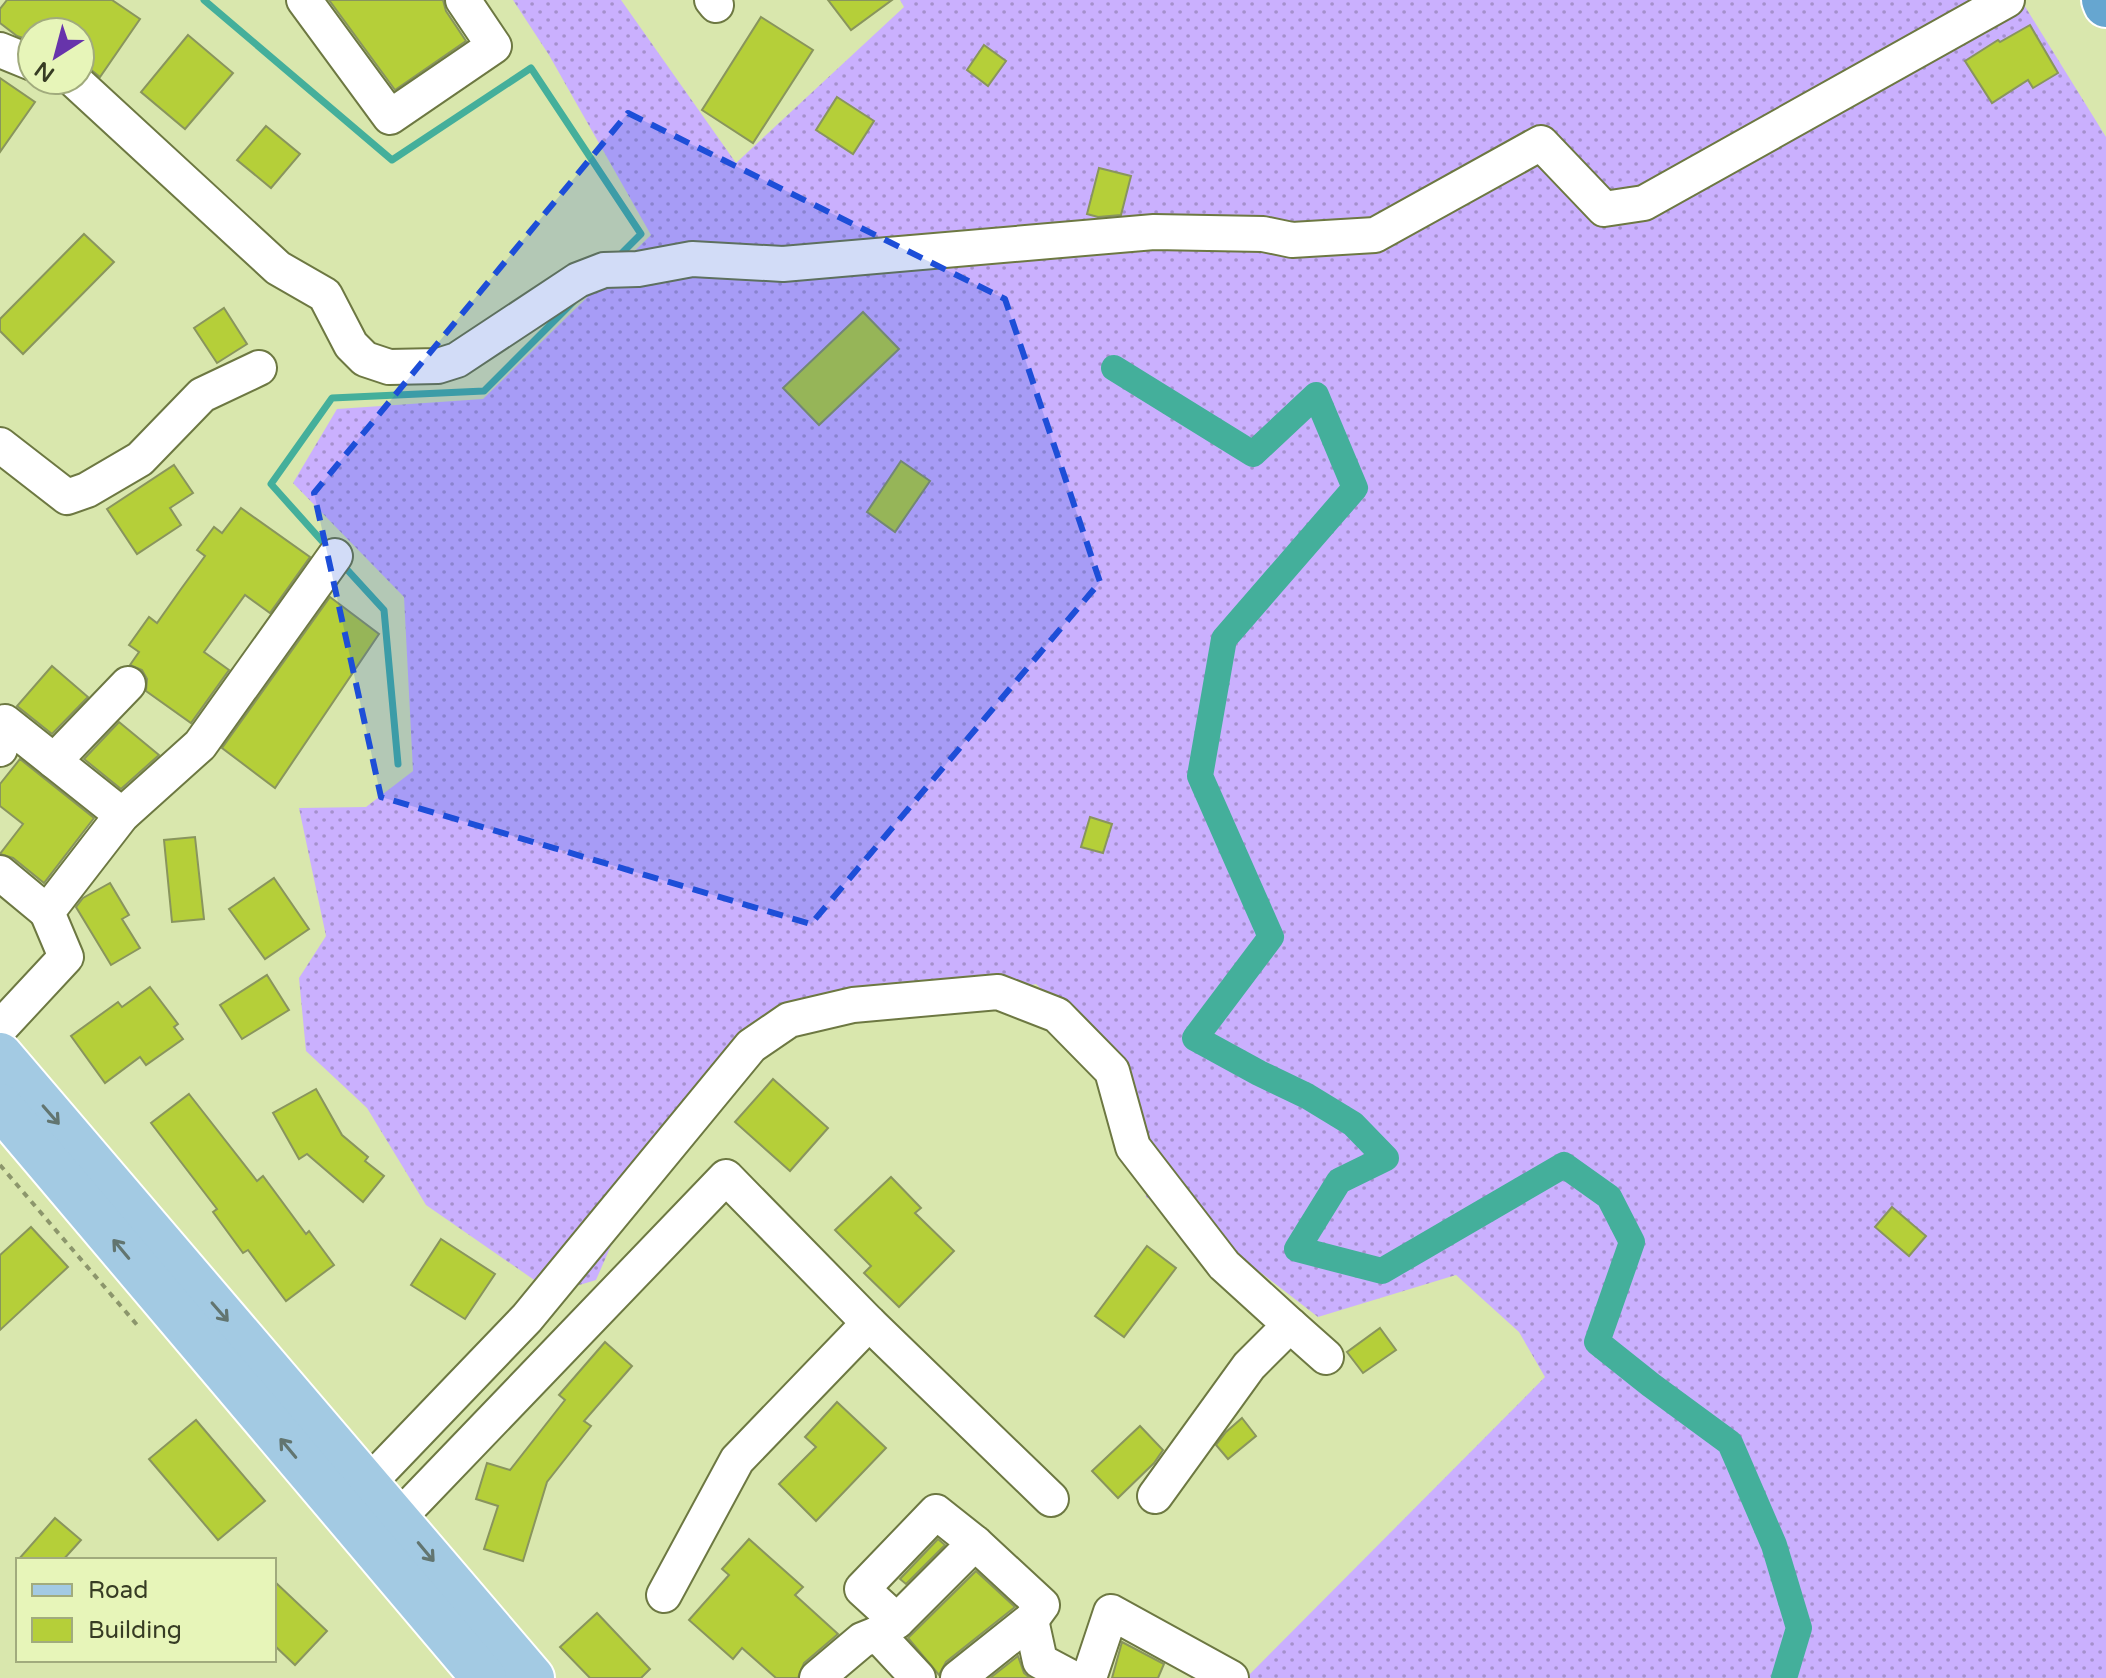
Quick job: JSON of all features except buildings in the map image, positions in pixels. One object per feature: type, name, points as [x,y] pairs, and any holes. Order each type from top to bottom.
[{"type":"main road","points":[[0,1050],[354,1476],[484,1678]]},
{"type":"main road","points":[[0,1106],[391,1511],[532,1678]]},
{"type":"street","points":[[304,0],[390,117],[494,46],[463,0]]},
{"type":"street","points":[[91,96],[278,268],[325,295],[351,345],[365,359],[389,367],[438,366],[457,360],[578,280],[604,270],[638,269],[692,259],[783,264],[1154,232],[1263,234],[1292,240],[1375,235],[1541,143],[1604,209],[1644,203],[2007,0]]},
{"type":"street","points":[[0,445],[67,497],[87,490],[140,459],[202,395],[259,368]]},
{"type":"street","points":[[47,912],[122,815],[200,745],[335,556]]},
{"type":"street","points":[[54,761],[128,684]]},
{"type":"street","points":[[0,749],[5,722],[122,815]]},
{"type":"street","points":[[0,873],[47,912],[66,957],[0,1050]]},
{"type":"street","points":[[354,1476],[527,1318],[751,1046],[789,1020],[853,1005],[998,992],[1057,1015],[1112,1071],[1133,1147],[1224,1265],[1326,1357]]},
{"type":"street","points":[[391,1511],[412,1504],[726,1177],[869,1323],[1051,1499]]},
{"type":"street","points":[[664,1595],[737,1460],[869,1323]]},
{"type":"street","points":[[1155,1496],[1249,1366],[1290,1325]]},
{"type":"street","points":[[918,1678],[862,1589],[936,1512],[975,1543],[1042,1605],[1031,1620],[958,1678]]},
{"type":"street","points":[[817,1678],[862,1640],[887,1628],[975,1543]]},
{"type":"street","points":[[1089,1678],[1111,1612],[1231,1678]]},
{"type":"street","points":[[1031,1620],[1040,1661],[1072,1678]]},
{"type":"highlighted area","points":[[628,113],[1005,299],[1100,582],[811,924],[381,797],[314,493]]},
{"type":"shaded area","points":[[513,0],[621,0],[736,163],[904,7],[900,0],[2021,0],[2106,137],[2106,1678],[1246,1678],[1545,1377],[1519,1332],[1456,1275],[1318,1317],[1260,1272],[1146,1197],[1129,1072],[1036,984],[998,992],[789,1013],[664,1124],[596,1280],[553,1293],[426,1205],[367,1108],[306,1051],[299,978],[326,936],[299,808],[366,807],[413,771],[404,597],[293,483],[337,409],[483,399],[651,235],[549,55]]},
{"type":"waterway","points":[[204,0],[392,160],[531,68],[641,234],[618,257]]},
{"type":"waterway","points":[[330,550],[271,484],[332,398],[484,391],[573,302]]},
{"type":"waterway","points":[[1114,368],[1253,454],[1316,395],[1355,488],[1224,639],[1200,776],[1271,937],[1195,1038],[1307,1096],[1353,1124],[1386,1158],[1339,1181],[1297,1249],[1382,1271],[1564,1165],[1609,1197],[1632,1242],[1597,1342],[1730,1443],[1774,1545],[1799,1628],[1784,1678]]},
{"type":"waterway","points":[[341,563],[384,610],[398,764]]}]
